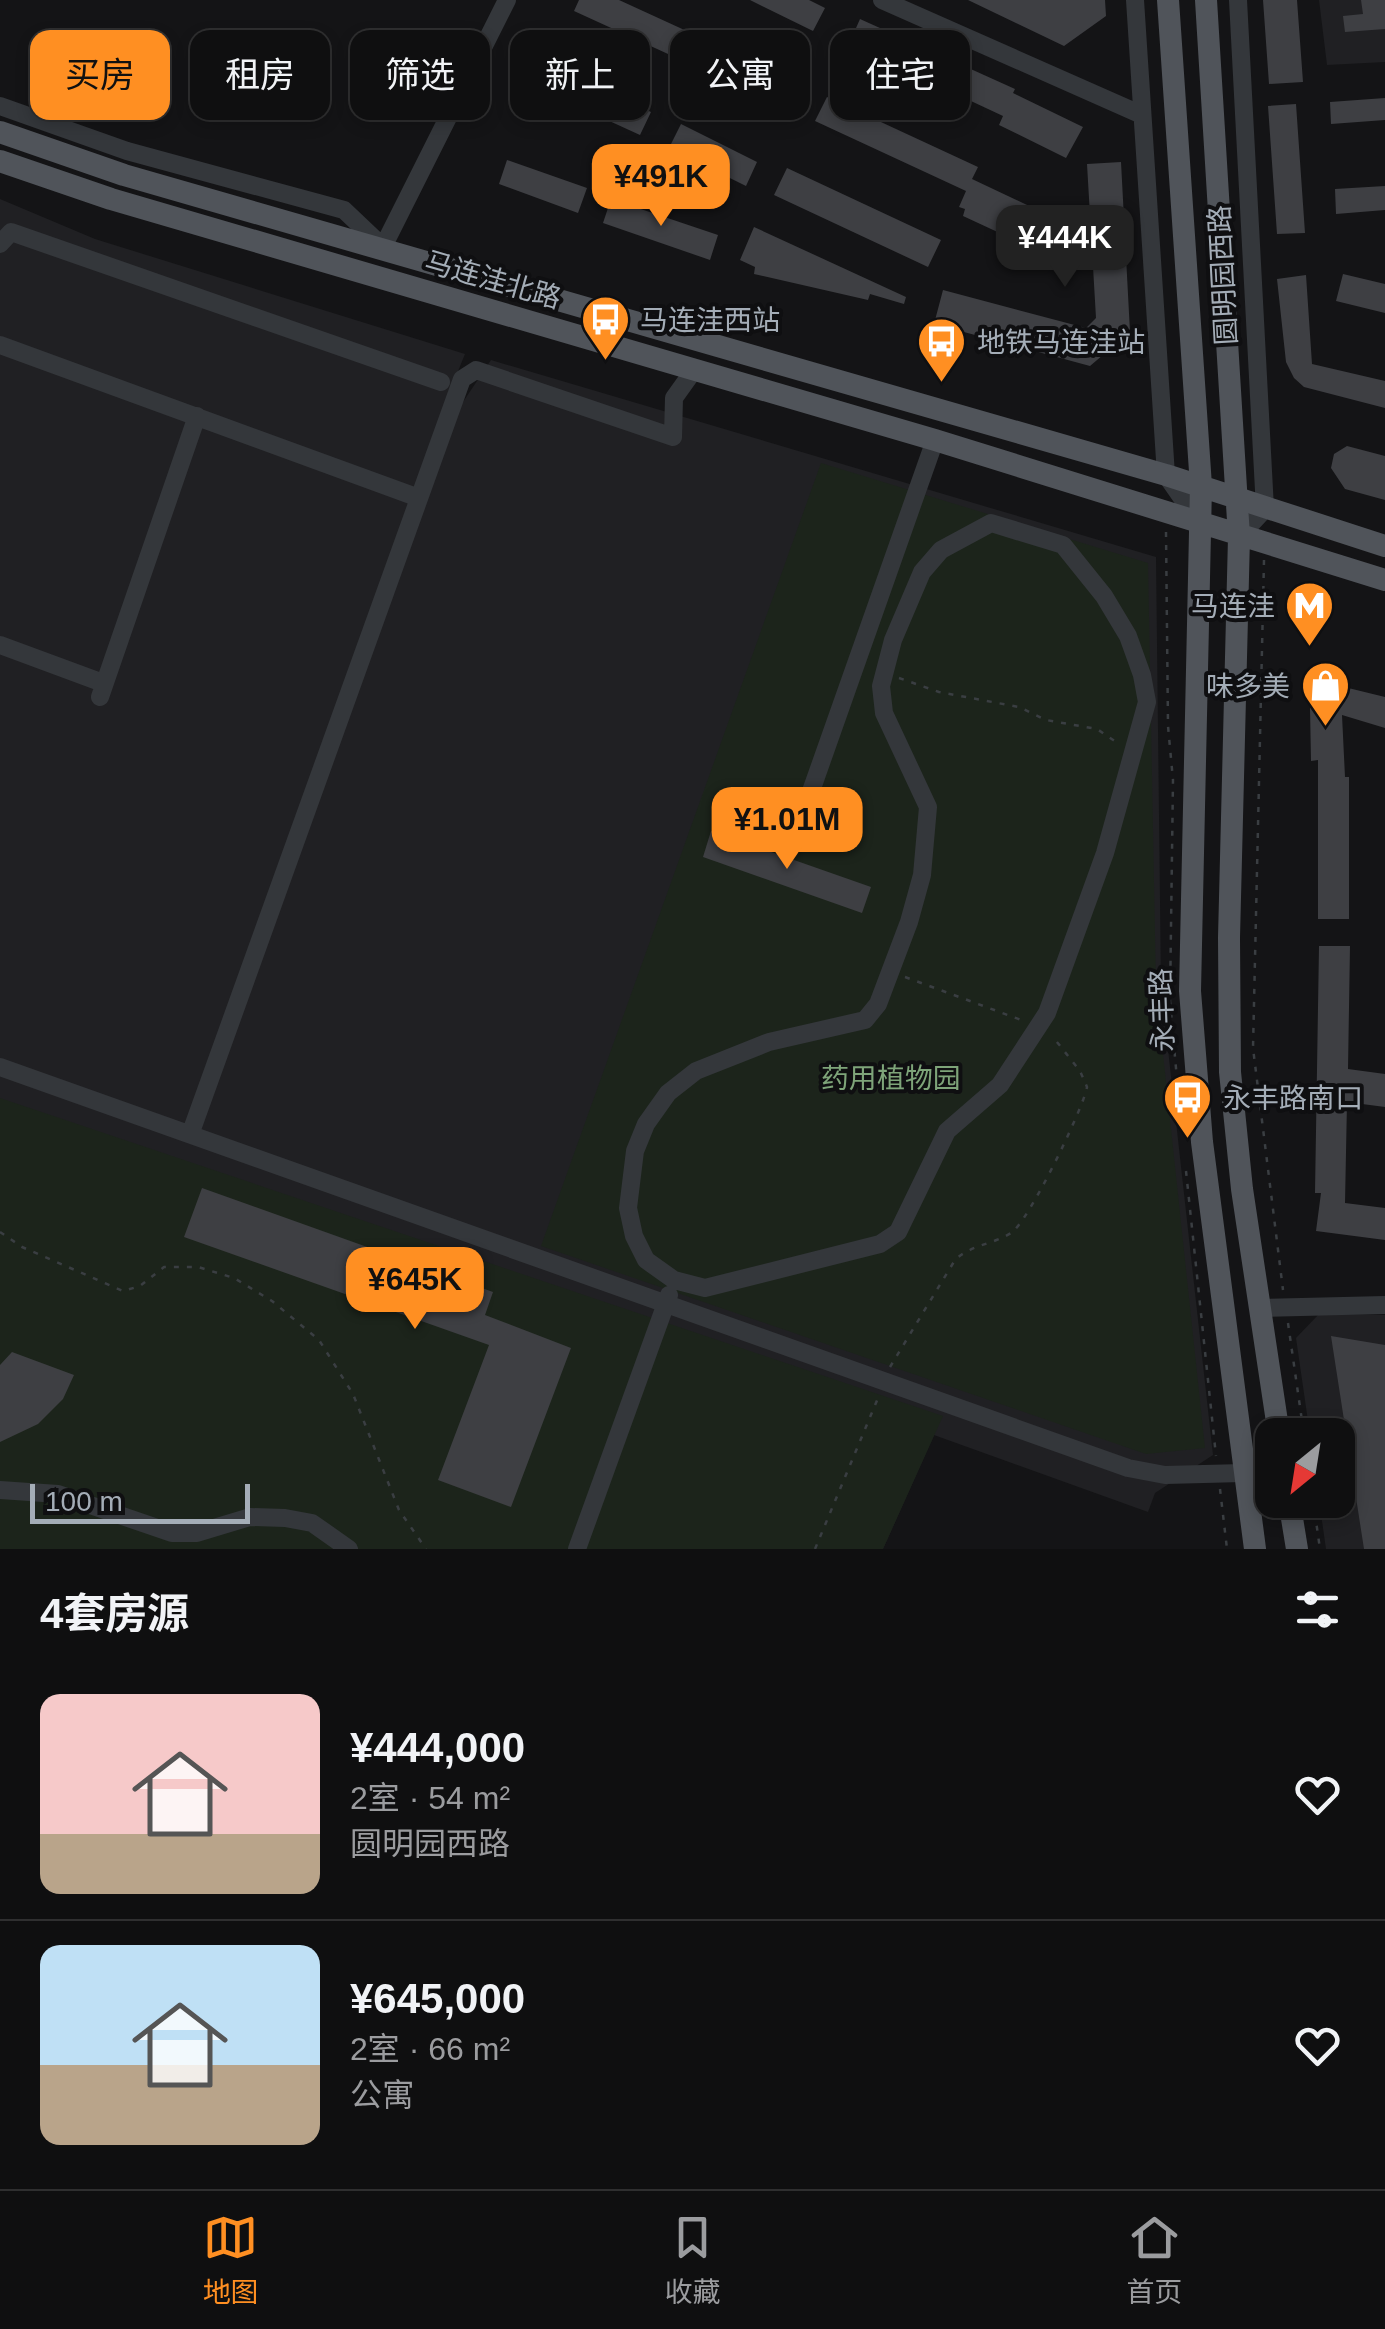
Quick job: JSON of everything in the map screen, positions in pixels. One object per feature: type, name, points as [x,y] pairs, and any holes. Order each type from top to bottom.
[{"type":"main road","name":"圆明园西路","points":[[1168,0],[1201,486],[1200,524]]},
{"type":"main road","name":"圆明园西路","points":[[1206,0],[1239,536]]},
{"type":"main road","name":"马连洼北路","points":[[0,132],[124,175],[1166,475],[1238,500]]},
{"type":"main road","name":"马连洼北路","points":[[0,162],[130,204],[935,440],[1239,536]]},
{"type":"main road","points":[[1238,500],[1385,546]]},
{"type":"main road","name":"永丰路","points":[[1200,524],[1190,991],[1202,1142],[1255,1549]]},
{"type":"main road","points":[[1276,1418],[1240,1170],[1229,1038],[1239,536],[1385,580]]},
{"type":"main road","points":[[1292,1518],[1297,1549]]},
{"type":"street","points":[[382,247],[507,0]]},
{"type":"street","points":[[882,0],[1142,115]]},
{"type":"street","points":[[1135,0],[1166,475],[1200,524]]},
{"type":"street","name":"圆明园西路","points":[[1238,0],[1265,509]]},
{"type":"street","name":"马连洼北路","points":[[0,106],[127,151],[344,210],[382,247]]},
{"type":"street","points":[[0,244],[11,232],[441,382]]},
{"type":"street","points":[[0,344],[420,498]]},
{"type":"street","points":[[191,1132],[462,380],[476,370],[673,438],[674,398],[694,370]]},
{"type":"street","points":[[0,644],[101,690],[197,416]]},
{"type":"street","points":[[798,828],[935,440]]},
{"type":"street","points":[[1239,536],[1265,509]]},
{"type":"street","points":[[991,523],[1063,545],[1104,596],[1128,636],[1142,675],[1147,702],[1134,750],[1074,945],[1038,1028],[1000,1085],[946,1131],[898,1232],[880,1244],[705,1288],[674,1280],[646,1260],[634,1236],[628,1208],[635,1151],[646,1124],[668,1093],[696,1071],[728,1056],[768,1042],[865,1020],[878,1004],[922,875],[928,807],[884,713],[884,673],[893,640],[922,572],[940,550],[991,523]]},
{"type":"street","points":[[0,1067],[1128,1468],[1165,1475],[1244,1472]]},
{"type":"street","points":[[577,1549],[674,1280]]},
{"type":"street","points":[[1260,1308],[1385,1305]]},
{"type":"street","points":[[0,1490],[58,1494],[172,1533],[197,1533],[250,1517],[285,1518],[312,1523],[349,1549]]},
{"type":"path","points":[[1264,544],[1253,1048],[1302,1418]]},
{"type":"path","points":[[884,673],[939,692],[996,701],[1046,720],[1096,729],[1134,750]]},
{"type":"path","points":[[815,1549],[898,1351],[955,1260],[967,1249],[1010,1234],[1031,1212],[1086,1094],[1080,1071],[1057,1041],[1038,1028],[891,970]]},
{"type":"path","points":[[0,1232],[22,1247],[124,1291],[140,1286],[164,1267],[198,1268],[234,1278],[272,1301],[319,1340],[353,1394],[399,1510],[426,1549]]},
{"type":"path","points":[[1316,1518],[1320,1549]]},
{"type":"shaded area","points":[[1319,0],[1385,0],[1385,62],[1327,65]]},
{"type":"shaded area","points":[[0,199],[95,239],[465,354],[454,381],[457,411],[491,360],[1156,557],[1161,986],[1213,1455],[1155,1493],[1148,1512],[934,1435],[883,1549],[0,1549]]},
{"type":"shaded area","points":[[1319,1314],[1385,1315],[1385,1549],[1326,1549],[1322,1518],[1355,1518],[1355,1418],[1308,1418],[1296,1338]]},
{"type":"green space","name":"药用植物园","points":[[821,463],[1148,563],[1156,988],[1205,1448],[1146,1454],[541,1246]]},
{"type":"green space","points":[[0,1098],[943,1416],[883,1549],[0,1549]]},
{"type":"building","points":[[579,0],[619,0],[684,30],[670,30],[670,55],[650,46],[650,30],[616,30],[574,11]]},
{"type":"building","points":[[750,0],[809,0],[825,8],[813,31]]},
{"type":"building","points":[[968,0],[1105,0],[1106,16],[1064,46]]},
{"type":"building","points":[[1263,0],[1297,0],[1303,82],[1269,84]]},
{"type":"building","points":[[1361,0],[1385,0],[1385,29],[1345,32],[1343,16],[1363,14]]},
{"type":"building","points":[[860,19],[884,30],[855,30]]},
{"type":"building","points":[[970,69],[1083,127],[1066,158],[999,125],[1003,116],[970,101]]},
{"type":"building","points":[[827,97],[830,120],[877,120],[978,167],[972,179],[1044,213],[1028,246],[963,216],[965,209],[959,207],[966,191],[815,121]]},
{"type":"building","points":[[1385,98],[1385,120],[1331,124],[1330,102]]},
{"type":"building","points":[[1296,104],[1305,233],[1277,234],[1268,106]]},
{"type":"building","points":[[607,120],[647,120],[640,135]]},
{"type":"building","points":[[681,124],[757,162],[746,186],[669,148]]},
{"type":"building","points":[[507,160],[587,188],[578,213],[499,184]]},
{"type":"building","points":[[1121,162],[1130,332],[1090,366],[934,324],[943,290],[1086,328],[1096,318],[1087,164]]},
{"type":"building","points":[[787,168],[941,240],[928,267],[774,195]]},
{"type":"building","points":[[1385,186],[1385,210],[1336,214],[1335,189]]},
{"type":"building","points":[[611,199],[718,235],[710,260],[603,223]]},
{"type":"building","points":[[754,227],[906,297],[904,304],[870,294],[868,300],[754,274],[755,267],[740,260]]},
{"type":"building","points":[[1343,274],[1385,284],[1385,313],[1336,301]]},
{"type":"building","points":[[1306,275],[1312,364],[1385,381],[1385,408],[1304,387],[1294,378],[1286,362],[1277,279]]},
{"type":"building","points":[[1347,446],[1385,456],[1385,500],[1345,489],[1331,468],[1334,454]]},
{"type":"building","points":[[1332,684],[1385,697],[1385,728],[1342,715],[1345,777],[1349,777],[1349,919],[1318,919],[1318,760],[1311,761],[1310,708],[1321,689]]},
{"type":"building","points":[[711,831],[871,887],[862,913],[703,857]]},
{"type":"building","points":[[1319,946],[1350,946],[1348,1069],[1385,1074],[1385,1107],[1347,1102],[1345,1203],[1385,1208],[1385,1240],[1316,1231],[1321,1193],[1315,1193]]},
{"type":"building","points":[[202,1188],[493,1292],[485,1315],[571,1348],[511,1507],[438,1480],[489,1345],[184,1237]]},
{"type":"building","points":[[1331,1336],[1385,1345],[1385,1549],[1364,1549],[1355,1491],[1355,1418],[1344,1418]]},
{"type":"building","points":[[12,1352],[74,1375],[63,1399],[38,1424],[0,1442],[0,1365]]},
{"type":"place","name":"马连洼西站","points":[[605,362]]},
{"type":"place","name":"地铁马连洼站","points":[[942,384]]},
{"type":"place","name":"马连洼","points":[[1310,648]]},
{"type":"place","name":"味多美","points":[[1325,728]]},
{"type":"place","name":"永丰路南口","points":[[1188,1140]]}]
